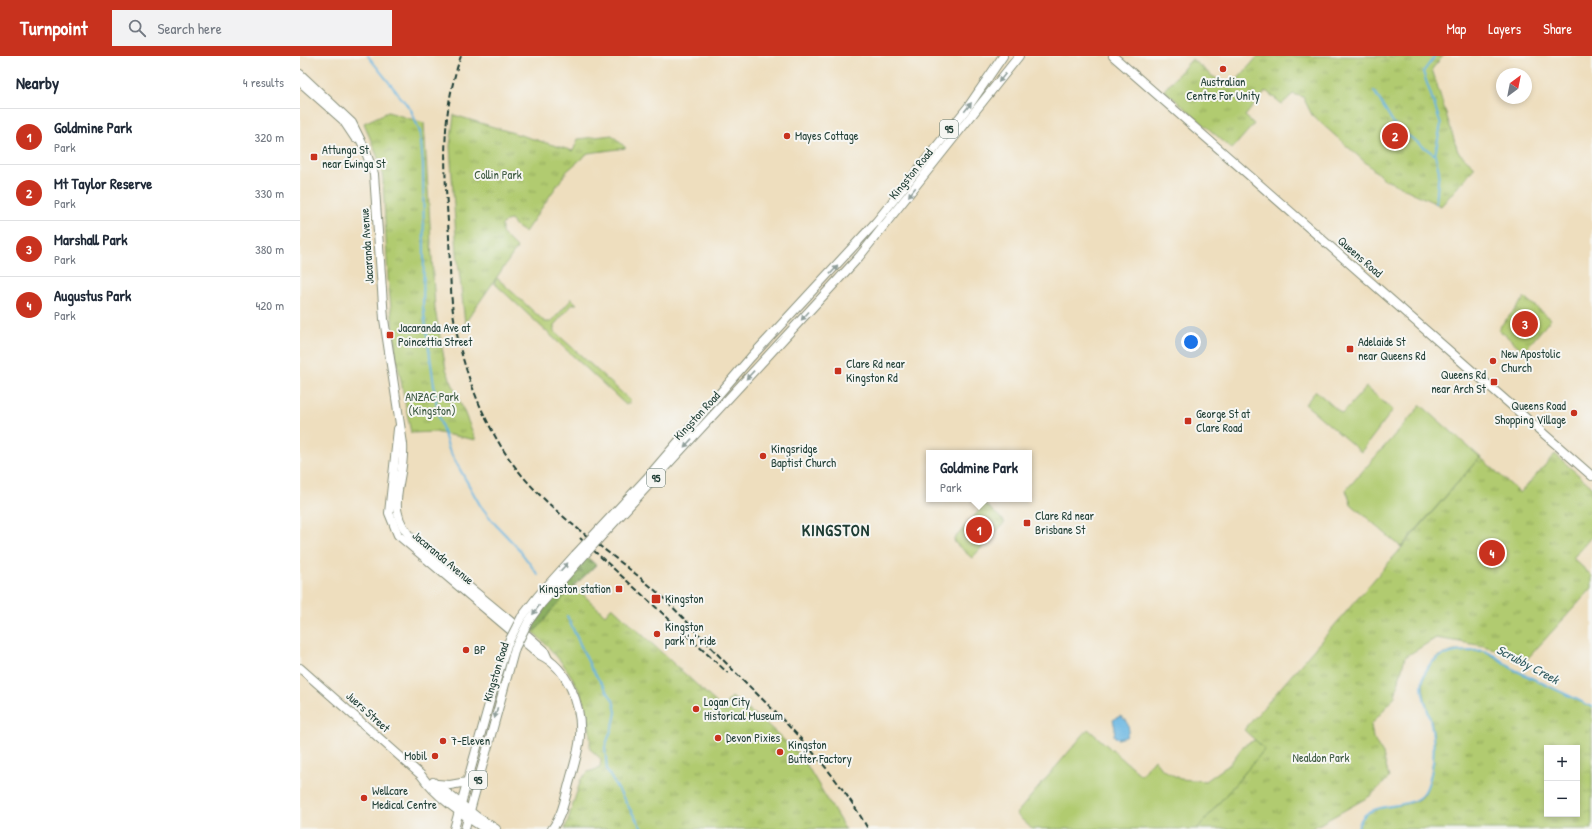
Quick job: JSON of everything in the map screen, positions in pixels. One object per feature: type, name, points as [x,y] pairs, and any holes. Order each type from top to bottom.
[{"type":"street","name":"Kingston Road","points":[[595,539],[751,357],[807,299],[876,222],[968,107],[1002,56]]},
{"type":"street","name":"Kingston Road","points":[[454,829],[507,645],[525,620],[538,596],[595,539],[872,241],[1019,56]]},
{"type":"street","name":"Queens Road","points":[[1113,56],[1592,476]]},
{"type":"street","name":"Jacaranda Avenue","points":[[300,74],[352,122],[374,174],[384,318],[398,417],[390,518],[398,534],[540,656],[548,659],[561,672],[572,692],[578,712],[580,730],[578,748],[559,818],[552,829]]},
{"type":"street","name":"Jacaranda Avenue","points":[[300,82],[348,126],[361,150],[376,191]]},
{"type":"street","points":[[807,299],[814,301],[823,291],[829,289]]},
{"type":"street","name":"Kingston Road","points":[[465,829],[515,648],[525,620]]},
{"type":"street","name":"Juers Street","points":[[300,668],[421,775],[437,784],[460,807]]},
{"type":"street","name":"Juers Street","points":[[421,775],[426,783],[460,807]]},
{"type":"street","points":[[437,784],[450,785],[467,782]]},
{"type":"street","points":[[460,807],[485,829]]},
{"type":"street","points":[[468,814],[496,829]]},
{"type":"green space","points":[[1258,56],[1443,56],[1432,69],[1458,152],[1475,167],[1441,206],[1384,179],[1312,115],[1303,97],[1293,94],[1282,104],[1266,91],[1245,116],[1254,124],[1232,149],[1164,90],[1192,59],[1212,76],[1231,87]]},
{"type":"green space","name":"ANZAC Park (Kingston)","points":[[388,112],[424,123],[435,309],[446,369],[476,440],[434,432],[411,433],[396,355],[388,279],[383,179],[380,163],[364,123]]},
{"type":"green space","name":"Collin Park","points":[[454,115],[573,151],[578,139],[612,135],[626,148],[588,153],[567,171],[525,232],[517,227],[511,220],[506,221],[502,225],[502,233],[517,248],[465,323],[457,252],[450,146]]},
{"type":"green space","points":[[497,278],[545,322],[551,322],[571,298],[577,304],[573,304],[554,325],[554,331],[631,401],[626,405],[494,283]]},
{"type":"green space","points":[[1525,298],[1551,319],[1524,351],[1498,329]]},
{"type":"green space","points":[[1366,387],[1393,410],[1361,452],[1305,404],[1316,391],[1342,414]]},
{"type":"green space","points":[[1421,405],[1480,457],[1401,547],[1351,504],[1346,490]]},
{"type":"green space","name":"Nealdon Park","points":[[1555,454],[1592,487],[1592,536],[1573,558],[1592,576],[1592,588],[1527,659],[1484,646],[1436,638],[1405,657],[1395,696],[1371,725],[1373,738],[1383,754],[1389,778],[1370,796],[1311,829],[1197,829],[1265,749],[1244,730],[1480,457],[1520,493]]},
{"type":"green space","points":[[985,504],[1005,522],[972,558],[955,543],[954,539]]},
{"type":"green space","points":[[587,557],[596,565],[574,586],[539,627],[533,632],[528,629],[544,607]]},
{"type":"green space","points":[[574,586],[605,615],[612,607],[722,708],[732,697],[770,727],[802,757],[845,829],[565,829],[581,779],[588,772],[600,768],[601,759],[590,749],[590,731],[587,714],[583,698],[576,684],[557,657],[533,632]]},
{"type":"green space","points":[[1454,651],[1485,651],[1515,670],[1592,707],[1592,829],[1358,829],[1361,819],[1368,813],[1376,809],[1415,802],[1426,792],[1432,766],[1434,742],[1432,725],[1425,698],[1425,672],[1437,657]]},
{"type":"green space","points":[[1088,729],[1141,775],[1154,759],[1162,769],[1180,779],[1206,781],[1230,764],[1244,745],[1255,740],[1265,749],[1197,829],[1032,829],[1016,814]]},
{"type":"water","points":[[1120,716],[1127,721],[1129,730],[1126,737],[1118,739],[1114,736],[1115,728],[1113,720]]},
{"type":"waterway","points":[[368,56],[411,110],[420,132],[423,165],[423,306],[438,414],[449,450],[480,505],[495,524],[518,548],[538,575]]},
{"type":"waterway","points":[[1435,56],[1423,72],[1441,124],[1435,155],[1439,171],[1436,203]]},
{"type":"waterway","points":[[1374,91],[1396,127],[1435,155]]},
{"type":"waterway","points":[[567,616],[591,668],[613,700],[616,712],[605,747],[607,771],[642,829]]},
{"type":"waterway","name":"Scrubby Creek","points":[[1358,829],[1362,818],[1369,812],[1379,808],[1412,801],[1421,796],[1427,787],[1432,769],[1434,751],[1431,724],[1422,686],[1427,669],[1438,658],[1460,651],[1488,652],[1511,668],[1592,707]]},
{"type":"railway","points":[[461,56],[449,101],[445,146],[452,303],[456,330],[465,365],[477,400],[493,432],[517,469],[551,506],[660,595],[806,744],[839,784],[868,829]]},
{"type":"railway","points":[[580,538],[728,673]]},
{"type":"place","name":"Australian Centre For Unity","points":[[1223,69]]},
{"type":"place","name":"Mayes Cottage","points":[[787,136]]},
{"type":"place","name":"Mt Taylor Reserve","points":[[1395,136]]},
{"type":"place","name":"Attunga St near Ewinga St","points":[[314,157]]},
{"type":"place","name":"Marshall Park","points":[[1525,324]]},
{"type":"place","name":"Jacaranda Ave at Poincettia Street","points":[[390,335]]},
{"type":"place","name":"Adelaide St near Queens Rd","points":[[1350,349]]},
{"type":"place","name":"New Apostolic Church","points":[[1493,361]]},
{"type":"place","name":"Clare Rd near Kingston Rd","points":[[838,371]]},
{"type":"place","name":"Queens Rd near Arch St","points":[[1494,382]]},
{"type":"place","name":"Queens Road Shopping Village","points":[[1574,413]]},
{"type":"place","name":"George St at Clare Road","points":[[1188,421]]},
{"type":"place","name":"Kingsridge Baptist Church","points":[[763,456]]},
{"type":"place","name":"Clare Rd near Brisbane St","points":[[1027,523]]},
{"type":"place","name":"Goldmine Park","points":[[979,530]]},
{"type":"place","name":"Augustus Park","points":[[1492,553]]},
{"type":"place","name":"Kingston station","points":[[619,589]]},
{"type":"place","name":"Kingston","points":[[656,599]]},
{"type":"place","name":"Kingston park 'n' ride","points":[[657,634]]},
{"type":"place","name":"BP","points":[[466,650]]},
{"type":"place","name":"Logan City Historical Museum","points":[[696,709]]},
{"type":"place","name":"Devon Pixies","points":[[718,738]]},
{"type":"place","name":"7-Eleven","points":[[443,741]]},
{"type":"place","name":"Kingston Butter Factory","points":[[780,752]]},
{"type":"place","name":"Mobil","points":[[435,756]]},
{"type":"place","name":"Wellcare Medical Centre","points":[[364,798]]},
{"type":"district","name":"KINGSTON","points":[[836,530]]}]
